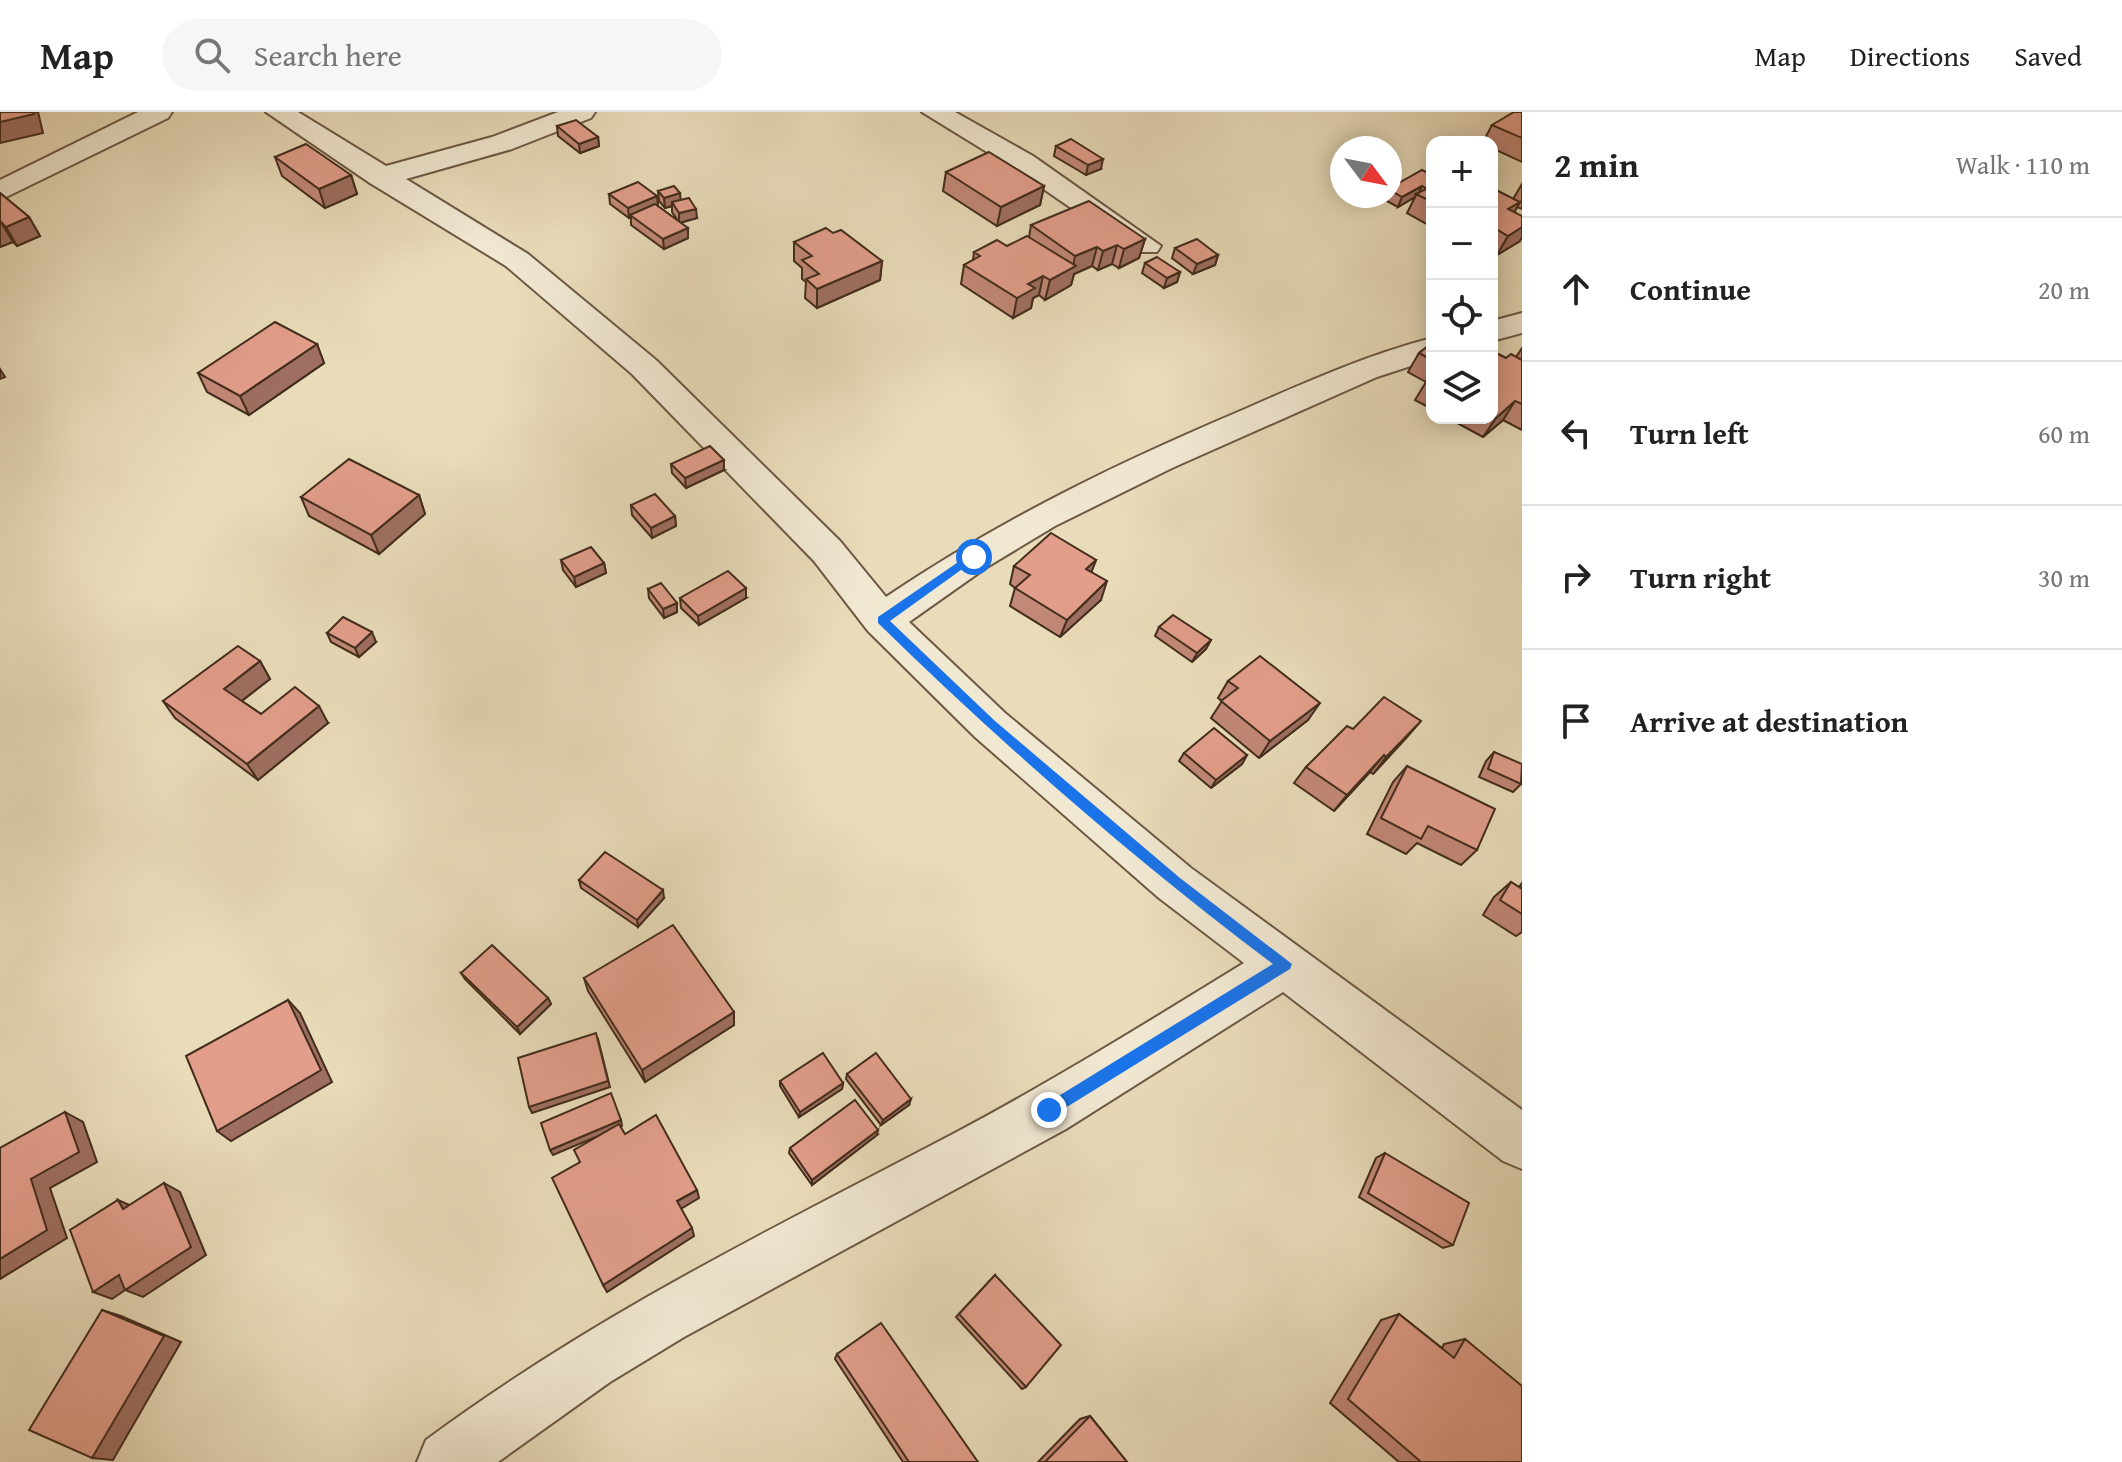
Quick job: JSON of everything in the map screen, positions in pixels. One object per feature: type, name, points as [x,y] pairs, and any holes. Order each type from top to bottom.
[{"type":"street","points":[[0,191],[159,112]]},
{"type":"street","points":[[279,112],[517,260],[644,367],[827,551],[882,620],[1025,754],[1175,883],[1522,1142]]},
{"type":"street","points":[[380,177],[502,143],[582,112]]},
{"type":"street","points":[[935,112],[1023,162],[1146,246]]},
{"type":"street","points":[[1498,329],[1522,323]]},
{"type":"street","points":[[882,620],[974,557],[1042,517],[1146,465],[1245,419],[1365,370],[1426,350]]},
{"type":"street","points":[[448,1462],[515,1407],[700,1294],[1049,1110],[1285,964]]},
{"type":"building","points":[[0,112],[33,112],[34,114],[0,122]]},
{"type":"building","points":[[1514,112],[1522,112],[1522,138],[1492,125]]},
{"type":"building","points":[[576,120],[598,137],[579,144],[557,126]]},
{"type":"building","points":[[1071,139],[1103,159],[1088,165],[1056,146]]},
{"type":"building","points":[[306,144],[351,175],[319,189],[275,157]]},
{"type":"building","points":[[989,152],[1044,186],[1001,207],[946,172]]},
{"type":"building","points":[[1422,170],[1426,172],[1426,188],[1422,186],[1402,197],[1402,181]]},
{"type":"building","points":[[638,182],[657,196],[628,208],[609,194]]},
{"type":"building","points":[[674,186],[680,193],[664,198],[658,191]]},
{"type":"building","points":[[1426,189],[1426,199],[1416,194]]},
{"type":"building","points":[[1498,191],[1520,202],[1508,209],[1522,216],[1522,227],[1508,236],[1498,230]]},
{"type":"building","points":[[0,193],[29,217],[6,227],[0,223]]},
{"type":"building","points":[[689,198],[696,209],[679,213],[672,202]]},
{"type":"building","points":[[1089,201],[1145,239],[1124,249],[1117,245],[1103,251],[1097,247],[1075,256],[1031,225]]},
{"type":"building","points":[[655,204],[688,228],[663,239],[630,215]]},
{"type":"building","points":[[826,228],[833,233],[841,230],[882,261],[817,289],[806,279],[819,274],[802,260],[812,256],[794,242]]},
{"type":"building","points":[[1027,236],[1076,266],[1050,280],[1043,276],[1028,284],[1035,288],[1017,298],[964,265],[980,256],[974,252],[997,240],[1007,246]]},
{"type":"building","points":[[1197,239],[1218,255],[1197,264],[1175,248]]},
{"type":"building","points":[[1157,257],[1180,272],[1167,278],[1145,263]]},
{"type":"building","points":[[275,322],[317,344],[240,396],[198,373]]},
{"type":"building","points":[[1498,354],[1506,358],[1511,354],[1522,360],[1522,404],[1515,401],[1498,416]]},
{"type":"building","points":[[710,446],[724,460],[685,478],[671,464]]},
{"type":"building","points":[[349,459],[419,495],[371,535],[301,497]]},
{"type":"building","points":[[655,494],[675,516],[651,528],[631,505]]},
{"type":"building","points":[[1051,533],[1096,560],[1086,569],[1107,581],[1067,620],[1015,588],[1030,575],[1014,566]]},
{"type":"building","points":[[591,547],[604,563],[574,577],[561,560]]},
{"type":"building","points":[[728,571],[746,588],[698,616],[680,598]]},
{"type":"building","points":[[661,583],[677,603],[663,609],[648,589]]},
{"type":"building","points":[[1173,615],[1211,640],[1197,653],[1159,627]]},
{"type":"building","points":[[343,617],[372,632],[355,648],[327,633]]},
{"type":"building","points":[[238,646],[260,661],[224,689],[261,714],[295,687],[319,706],[247,764],[163,701]]},
{"type":"building","points":[[1260,656],[1320,703],[1270,741],[1221,701],[1238,688],[1228,681]]},
{"type":"building","points":[[1384,697],[1421,721],[1347,795],[1306,767],[1347,726],[1353,729]]},
{"type":"building","points":[[1214,728],[1247,755],[1216,780],[1184,753]]},
{"type":"building","points":[[1494,752],[1522,764],[1521,784],[1488,769]]},
{"type":"building","points":[[1407,766],[1495,809],[1477,850],[1428,826],[1421,839],[1381,818]]},
{"type":"building","points":[[605,852],[663,890],[637,920],[579,880]]},
{"type":"building","points":[[1511,882],[1522,889],[1522,914],[1500,900]]},
{"type":"building","points":[[673,925],[734,1012],[642,1070],[584,978]]},
{"type":"building","points":[[492,945],[548,998],[517,1027],[461,973]]},
{"type":"building","points":[[288,1000],[321,1070],[217,1131],[186,1056]]},
{"type":"building","points":[[596,1033],[608,1081],[529,1107],[518,1058]]},
{"type":"building","points":[[823,1053],[843,1083],[800,1112],[780,1081]]},
{"type":"building","points":[[876,1053],[911,1099],[883,1120],[847,1074]]},
{"type":"building","points":[[611,1093],[621,1120],[550,1150],[541,1123]]},
{"type":"building","points":[[855,1100],[878,1130],[812,1180],[790,1148]]},
{"type":"building","points":[[65,1112],[79,1152],[31,1179],[47,1230],[0,1259],[0,1148]]},
{"type":"building","points":[[656,1115],[697,1190],[677,1201],[692,1228],[603,1285],[552,1178],[580,1162],[574,1150],[619,1124],[625,1134]]},
{"type":"building","points":[[1385,1153],[1469,1203],[1453,1245],[1368,1193]]},
{"type":"building","points":[[164,1183],[191,1247],[125,1290],[119,1275],[93,1292],[70,1230],[118,1200],[123,1209]]},
{"type":"building","points":[[995,1275],[1061,1345],[1026,1387],[959,1314]]},
{"type":"building","points":[[102,1310],[164,1336],[92,1458],[29,1430]]},
{"type":"building","points":[[1399,1314],[1454,1358],[1465,1339],[1522,1386],[1522,1462],[1419,1462],[1348,1399]]},
{"type":"building","points":[[881,1323],[978,1462],[909,1462],[837,1354]]},
{"type":"building","points":[[1090,1416],[1127,1462],[1045,1462]]},
{"type":"route","points":[[974,557],[882,620],[990,725],[1175,883],[1285,964],[1049,1110]]}]
